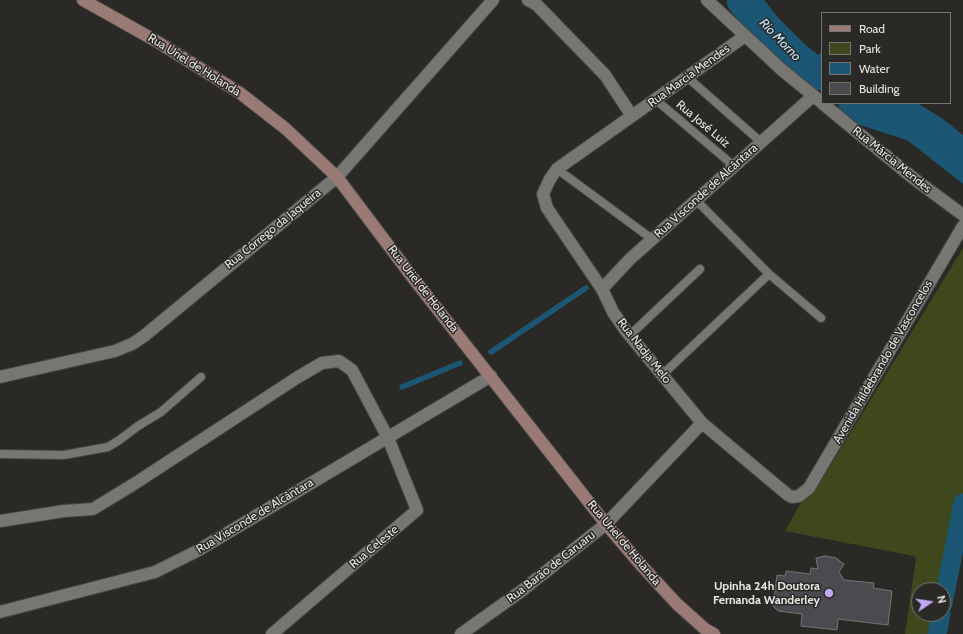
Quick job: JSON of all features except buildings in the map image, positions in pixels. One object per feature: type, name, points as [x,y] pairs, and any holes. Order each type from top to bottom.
[{"type":"main road","name":"Rua Uriel de Holanda","points":[[83,0],[156,41],[240,93],[286,129],[337,177],[413,278],[606,524],[676,604],[714,634]]},
{"type":"street","name":"Rua Córrego da Jaqueira","points":[[0,377],[115,351],[132,344],[144,336],[337,177],[493,0]]},
{"type":"street","points":[[528,0],[537,5],[605,75],[632,116]]},
{"type":"street","name":"Rua Márcia Mendes","points":[[707,0],[782,70],[819,101]]},
{"type":"street","name":"Rua Marcia Mendes","points":[[557,169],[745,36]]},
{"type":"street","name":"Rua Visconde de Alcântara","points":[[602,289],[630,259],[760,142],[819,101]]},
{"type":"street","name":"Rua Márcia Mendes","points":[[823,104],[913,178],[963,215]]},
{"type":"street","name":"Rua Nadja Melo","points":[[557,169],[550,179],[543,194],[547,208],[602,289],[613,312],[630,335],[702,423],[788,495],[792,497],[799,496]]},
{"type":"street","name":"Avenida Hildebrando de Vasconcelos","points":[[799,496],[809,488],[963,226]]},
{"type":"street","points":[[0,521],[64,511],[93,509],[322,363],[339,361],[352,370],[388,438]]},
{"type":"street","name":"Rua Visconde de Alcântara","points":[[0,612],[155,572],[197,551],[491,376]]},
{"type":"street","name":"Rua Barão de Caruaru","points":[[461,634],[520,592],[606,524],[702,423]]},
{"type":"street","name":"Rua Celeste","points":[[272,634],[417,510],[388,438]]},
{"type":"lane","points":[[687,77],[760,142]]},
{"type":"lane","name":"Rua José Luiz","points":[[656,100],[734,166]]},
{"type":"lane","points":[[557,169],[652,239]]},
{"type":"lane","points":[[696,200],[769,274],[821,318]]},
{"type":"lane","points":[[630,335],[700,269]]},
{"type":"lane","points":[[662,375],[769,274]]},
{"type":"lane","points":[[0,454],[64,454],[108,447],[161,412],[201,377]]},
{"type":"green space","points":[[963,248],[963,526],[951,585],[951,582],[913,582],[916,559],[914,556],[785,531],[803,499],[811,496]]},
{"type":"green space","points":[[911,593],[911,622],[943,622],[941,634],[905,634]]},
{"type":"water","points":[[821,52],[821,71],[811,63]]},
{"type":"water","points":[[861,104],[919,104],[943,119],[963,135],[963,184]]},
{"type":"waterway","name":"Rio Morno","points":[[743,0],[767,30],[793,56],[813,72],[821,74]]},
{"type":"waterway","name":"Rio Morno","points":[[856,104],[861,108],[917,126],[947,148],[963,154]]},
{"type":"waterway","points":[[491,352],[586,288]]},
{"type":"waterway","points":[[402,387],[460,363]]},
{"type":"waterway","points":[[947,582],[963,503]]},
{"type":"waterway","points":[[937,634],[939,622]]},
{"type":"place","name":"Upinha 24h Doutora Fernanda Wanderley","points":[[829,593]]}]
